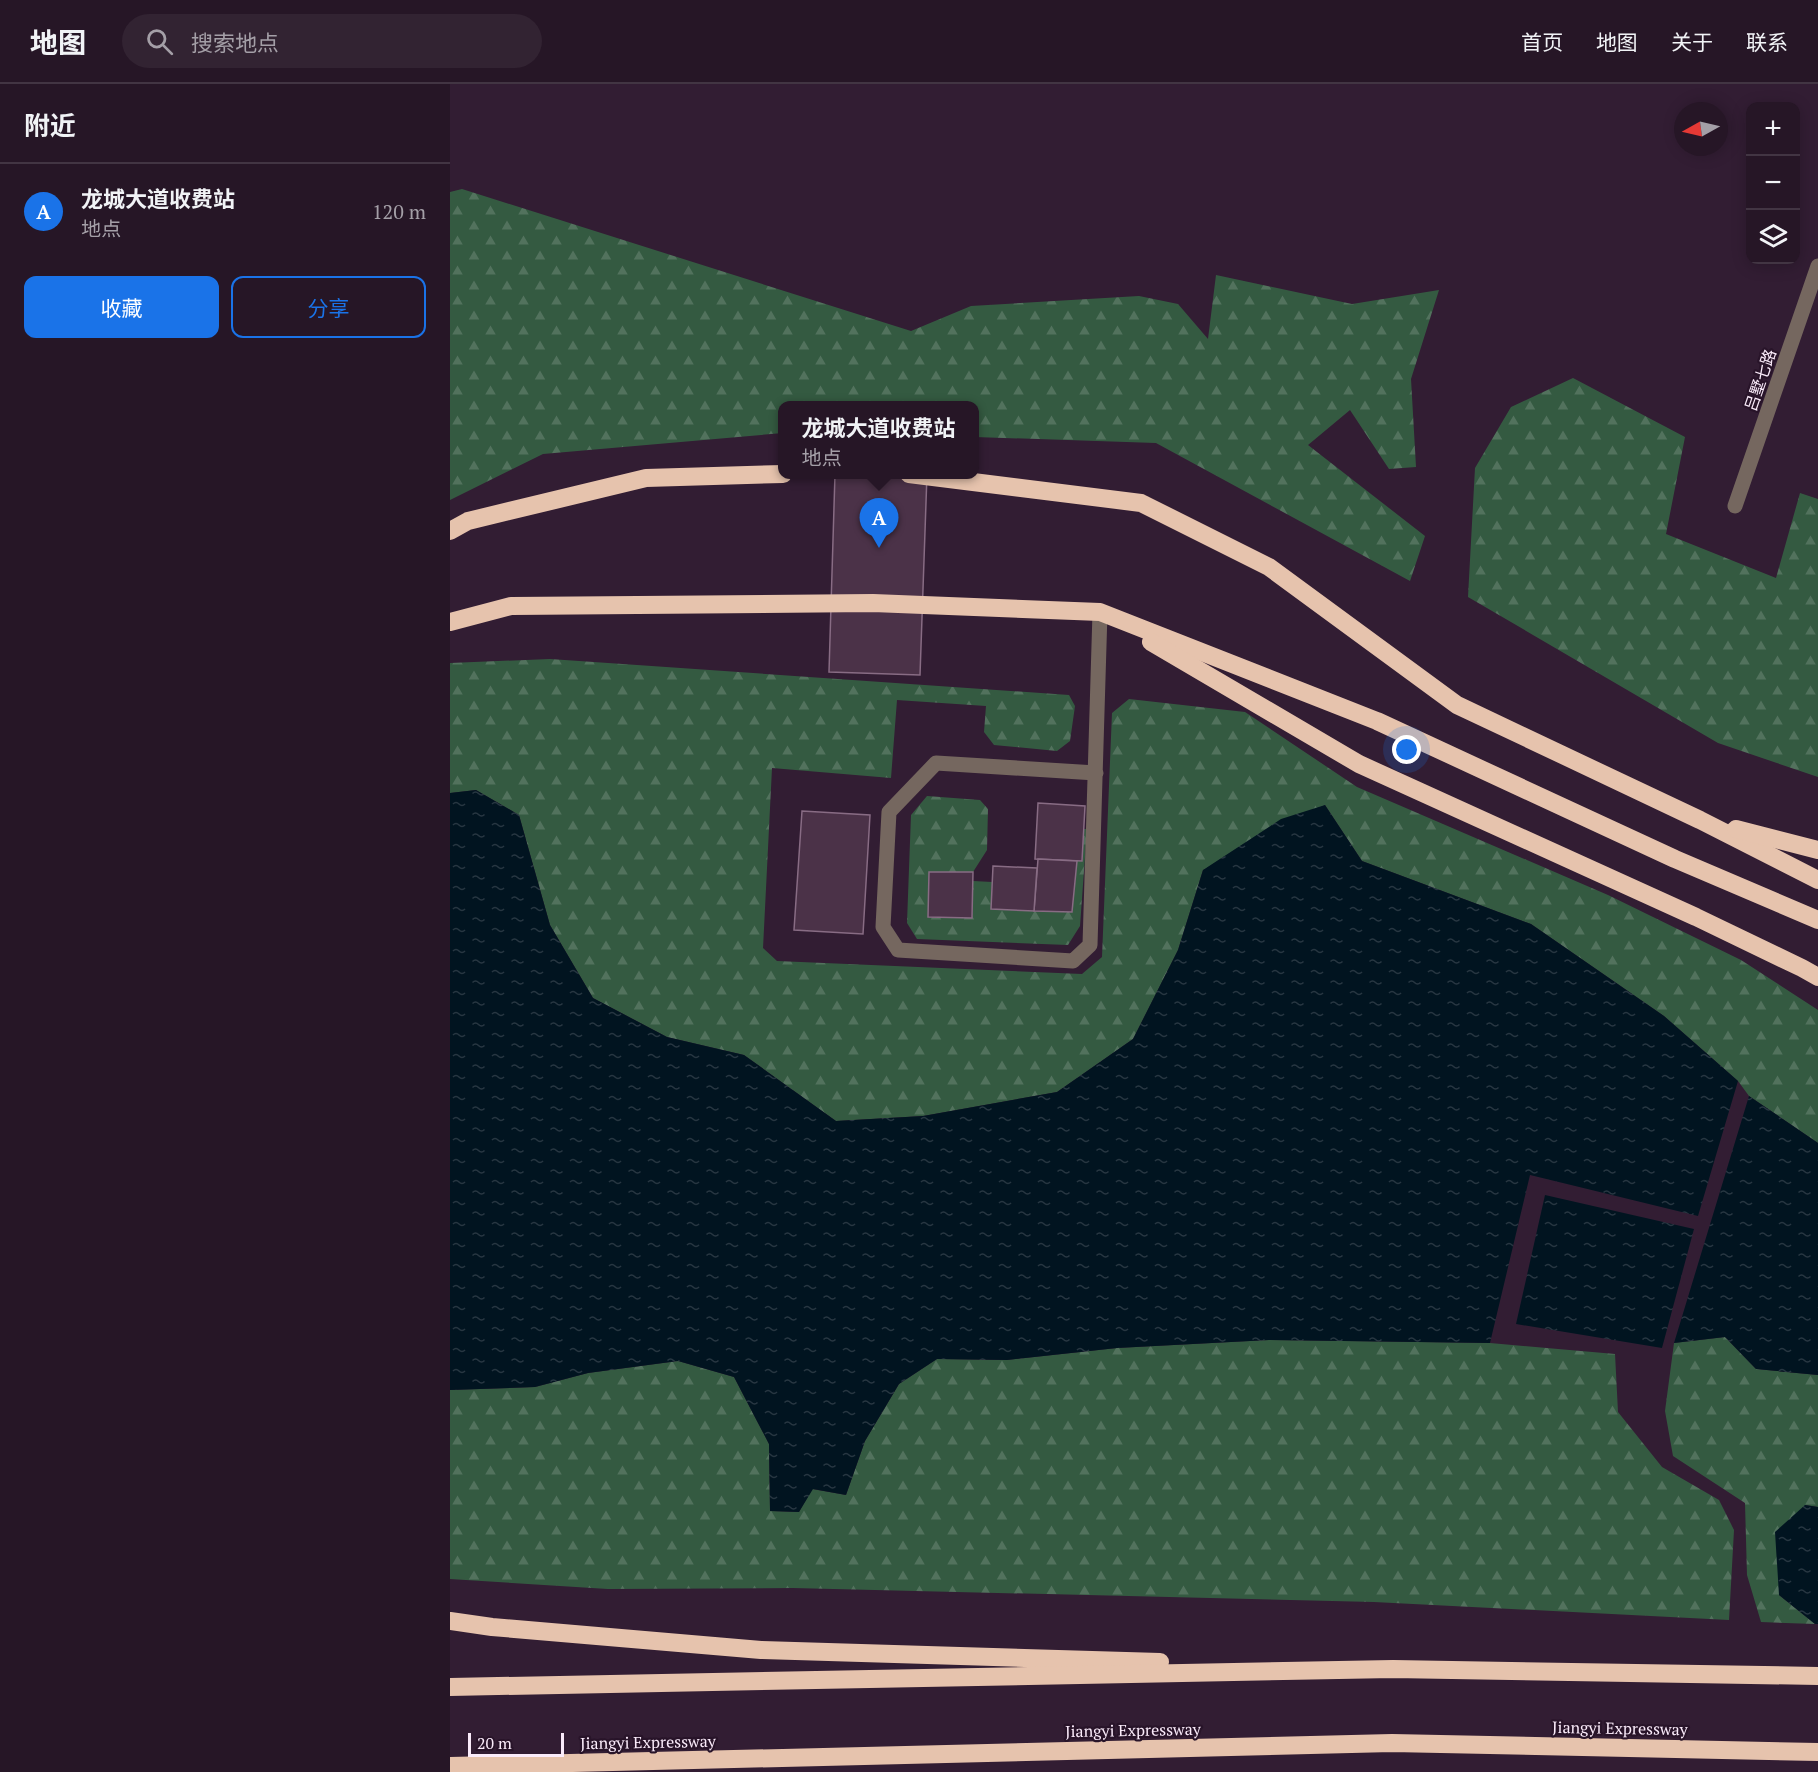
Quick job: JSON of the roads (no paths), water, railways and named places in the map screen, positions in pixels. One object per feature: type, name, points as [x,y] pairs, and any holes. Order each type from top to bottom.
[{"type":"highway","points":[[450,531],[468,521],[646,478],[778,474]]},
{"type":"highway","points":[[949,479],[1141,503],[1269,567],[1457,705],[1700,819],[1818,880]]},
{"type":"highway","points":[[450,621],[511,606],[873,603],[1100,612],[1377,721],[1675,859],[1818,920]]},
{"type":"highway","points":[[1100,612],[1359,764],[1696,917],[1818,977]]},
{"type":"highway","points":[[1700,819],[1817,850]]},
{"type":"highway","points":[[450,1622],[761,1650],[1393,1669],[1818,1676]]},
{"type":"highway","points":[[450,1687],[1393,1669]]},
{"type":"highway","name":"Jiangyi Expressway","points":[[450,1766],[1392,1743],[1818,1752]]},
{"type":"street","name":"吕墅七路","points":[[1735,506],[1818,266]]},
{"type":"street","points":[[1096,772],[936,763],[889,812],[883,927],[898,950],[1073,961],[1090,945],[1096,772],[1100,612]]},
{"type":"water","points":[[476,790],[519,815],[550,925],[593,998],[667,1037],[744,1055],[836,1121],[923,1116],[1057,1092],[1133,1039],[1178,950],[1203,870],[1281,819],[1325,805],[1362,861],[1531,924],[1664,1016],[1738,1081],[1698,1216],[1530,1175],[1490,1343],[1269,1340],[1117,1348],[1007,1360],[937,1359],[899,1384],[865,1441],[846,1495],[813,1489],[799,1512],[770,1511],[769,1444],[734,1377],[678,1361],[588,1373],[535,1387],[450,1390],[450,793]]},
{"type":"water","points":[[1749,1096],[1818,1143],[1818,1375],[1756,1369],[1725,1337],[1674,1343]]},
{"type":"water","points":[[1545,1195],[1694,1229],[1662,1348],[1516,1324]]},
{"type":"water","points":[[1805,1505],[1818,1507],[1818,1624],[1779,1595],[1775,1532]]},
{"type":"place","name":"龙城大道收费站","points":[[879,548]]}]
